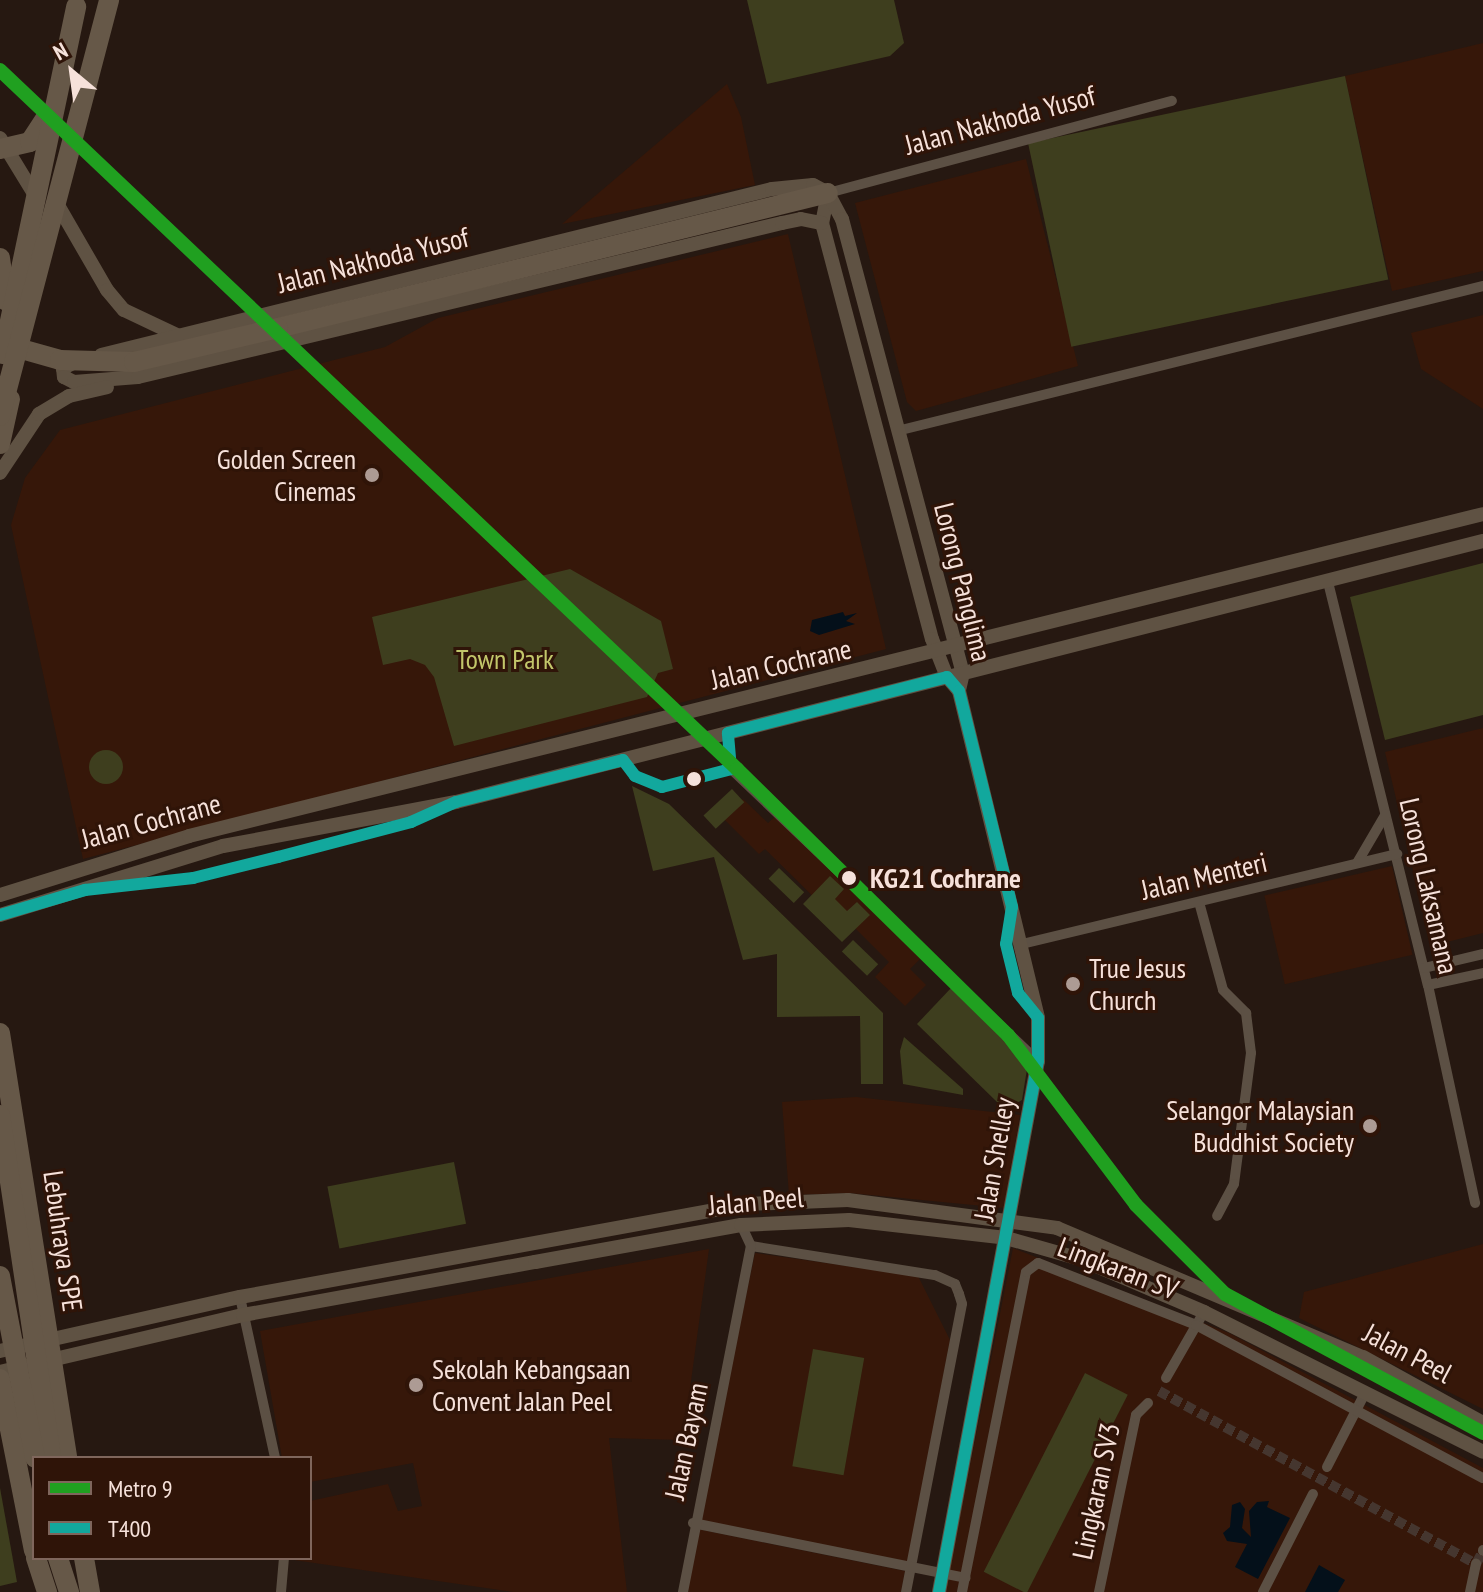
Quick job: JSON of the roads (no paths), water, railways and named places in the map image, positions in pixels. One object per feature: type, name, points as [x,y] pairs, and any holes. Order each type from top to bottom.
[{"type":"highway","points":[[0,149],[30,142],[51,109],[78,0]]},
{"type":"highway","points":[[0,374],[78,0]]},
{"type":"highway","points":[[0,461],[9,402],[109,0]]},
{"type":"highway","points":[[9,402],[114,15],[125,0]]},
{"type":"highway","points":[[0,345],[38,356],[82,362],[144,361],[828,193]]},
{"type":"highway","points":[[0,444],[42,242]]},
{"type":"highway","points":[[0,258],[9,402]]},
{"type":"highway","name":"Lebuhraya SPE","points":[[0,1033],[67,1456]]},
{"type":"highway","name":"Lebuhraya SPE","points":[[0,1115],[51,1456]]},
{"type":"highway","points":[[0,1276],[35,1456]]},
{"type":"highway","points":[[0,1379],[32,1541]]},
{"type":"highway","points":[[37,1560],[47,1592]]},
{"type":"highway","points":[[59,1560],[69,1592]]},
{"type":"highway","points":[[69,1560],[76,1592]]},
{"type":"highway","points":[[84,1560],[90,1592]]},
{"type":"street","points":[[0,297],[15,287],[42,242],[100,0]]},
{"type":"street","name":"Jalan Nakhoda Yusof","points":[[818,222],[782,223],[138,377],[74,382],[64,377],[63,368],[241,319],[792,185],[813,185],[828,193],[1172,101]]},
{"type":"street","points":[[0,138],[31,183],[40,207],[42,242]]},
{"type":"street","points":[[818,222],[828,193]]},
{"type":"street","name":"Lorong Panglima","points":[[828,193],[842,219],[963,673],[959,691]]},
{"type":"street","points":[[52,196],[107,290],[124,310],[179,336]]},
{"type":"street","name":"Lorong Panglima","points":[[818,222],[937,653],[947,677],[959,691]]},
{"type":"street","points":[[897,431],[1483,286]]},
{"type":"street","points":[[241,319],[230,334],[235,346],[249,349]]},
{"type":"street","points":[[0,473],[32,425],[53,403],[138,377]]},
{"type":"street","name":"Jalan Cochrane","points":[[0,895],[189,836],[937,653],[1483,514]]},
{"type":"street","name":"Jalan Cochrane","points":[[0,915],[223,846],[456,802],[1483,541]]},
{"type":"street","name":"Lorong Laksamana","points":[[1328,582],[1424,968],[1475,1203]]},
{"type":"street","name":"Jalan Shelley","points":[[939,1592],[1038,1061],[1038,1018],[959,691]]},
{"type":"street","points":[[731,769],[1038,1061]]},
{"type":"street","points":[[1355,864],[1382,828],[1386,810]]},
{"type":"street","name":"Jalan Menteri","points":[[1022,944],[1397,854]]},
{"type":"street","points":[[1199,902],[1223,990],[1246,1013],[1251,1053],[1234,1184],[1217,1216]]},
{"type":"street","points":[[1424,968],[1483,954]]},
{"type":"street","points":[[1428,985],[1483,973]]},
{"type":"street","name":"Jalan Peel","points":[[0,1351],[240,1297],[747,1204],[848,1200],[1009,1218],[1057,1228],[1363,1357],[1481,1421]]},
{"type":"street","name":"Jalan Peel","points":[[0,1372],[243,1315],[741,1225],[849,1220],[1006,1238],[1039,1246],[1132,1281],[1200,1318],[1366,1391],[1483,1452]]},
{"type":"street","points":[[741,1225],[751,1246],[935,1275],[955,1284],[962,1304],[906,1592]]},
{"type":"street","name":"Jalan Bayam","points":[[751,1246],[693,1523],[965,1578]]},
{"type":"street","points":[[1000,1267],[1023,1248],[1039,1246]]},
{"type":"street","name":"Lingkaran SV","points":[[962,1592],[1029,1268],[1043,1262],[1200,1318],[1356,1412],[1483,1478]]},
{"type":"street","points":[[1132,1281],[1141,1262]]},
{"type":"street","points":[[240,1297],[275,1456]]},
{"type":"street","points":[[1166,1378],[1200,1318]]},
{"type":"street","points":[[81,1333],[85,1354]]},
{"type":"street","points":[[1327,1467],[1366,1391]]},
{"type":"street","name":"Lingkaran SV3","points":[[1099,1592],[1136,1415],[1148,1403]]},
{"type":"street","points":[[1263,1592],[1313,1494]]},
{"type":"street","points":[[683,1592],[693,1523]]},
{"type":"street","points":[[281,1592],[284,1560]]},
{"type":"street","points":[[1470,1592],[1476,1564]]},
{"type":"tunnel","points":[[1159,1391],[1476,1564],[1483,1551]]},
{"type":"metro line","name":"9","points":[[0,70],[737,769],[1008,1035],[1136,1205],[1225,1294],[1483,1433]]},
{"type":"place","name":"Golden Screen Cinemas","points":[[372,475]]},
{"type":"place","name":"KG21 Cochrane","points":[[849,878]]},
{"type":"place","name":"True Jesus Church","points":[[1073,984]]},
{"type":"place","name":"Selangor Malaysian Buddhist Society","points":[[1370,1126]]},
{"type":"place","name":"Sekolah Kebangsaan Convent Jalan Peel","points":[[416,1385]]},
{"type":"park label","name":"Town Park","points":[[505,659]]}]
